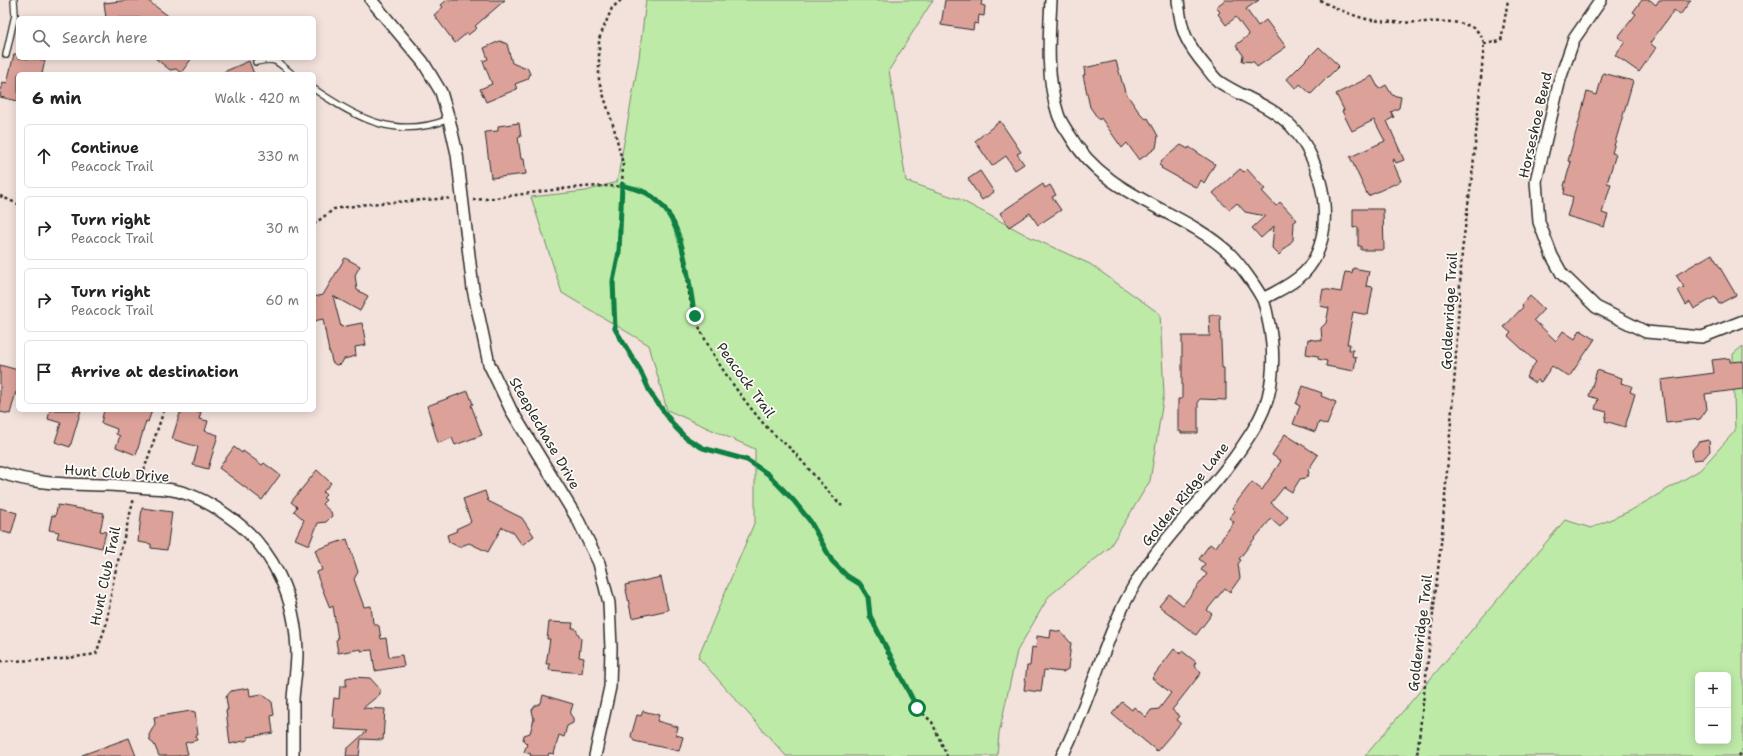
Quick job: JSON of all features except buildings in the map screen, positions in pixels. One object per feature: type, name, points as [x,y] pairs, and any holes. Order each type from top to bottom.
[{"type":"street","name":"Steeplechase Drive","points":[[371,0],[423,62],[441,92],[457,154],[473,289],[490,364],[511,410],[578,520],[599,563],[609,603],[611,648],[610,687],[595,756]]},
{"type":"street","points":[[1178,0],[1183,32],[1192,50],[1219,83],[1269,109],[1290,126],[1311,154],[1322,185],[1324,223],[1318,253],[1305,272],[1295,281],[1263,299]]},
{"type":"street","name":"Horseshoe Bend","points":[[1602,0],[1574,39],[1560,79],[1536,181],[1539,222],[1552,256],[1562,274],[1596,307],[1646,332],[1702,337],[1743,321]]},
{"type":"street","name":"Golden Ridge Lane","points":[[1050,2],[1050,73],[1058,115],[1075,145],[1102,174],[1136,198],[1204,234],[1230,254],[1263,299],[1273,340],[1272,376],[1268,398],[1258,424],[1214,485],[1158,550],[1138,580],[1114,623],[1072,737],[1062,756]]},
{"type":"street","name":"Hunt Club Drive","points":[[0,472],[9,476],[54,484],[137,487],[167,490],[195,497],[216,508],[237,522],[256,540],[274,564],[291,603],[295,626],[297,655],[294,697],[293,756]]},
{"type":"lane","points":[[6,55],[15,15],[14,0]]},
{"type":"lane","points":[[256,62],[264,60]]},
{"type":"lane","points":[[274,60],[279,61],[290,72]]},
{"type":"lane","points":[[316,90],[342,107],[375,123],[393,128],[419,127],[449,119]]},
{"type":"path","points":[[621,0],[612,8],[599,40],[599,81],[614,128],[623,164],[619,252],[613,281],[615,329],[640,370],[651,394],[676,428],[686,438],[703,448],[747,460],[768,474],[794,501],[810,521],[832,561],[847,576],[860,584],[868,597],[870,616],[888,654],[917,708],[932,722],[947,756]]},
{"type":"path","points":[[1320,0],[1328,5],[1370,20],[1420,22],[1444,20],[1470,26],[1483,38],[1484,44],[1501,41],[1508,0]]},
{"type":"path","name":"Goldenridge Trail","points":[[1417,756],[1442,534],[1455,371],[1462,251],[1473,168],[1484,44]]},
{"type":"path","name":"Peacock Trail","points":[[622,185],[648,194],[668,211],[679,232],[695,316],[715,358],[763,423],[793,452],[842,506]]},
{"type":"path","points":[[0,196],[16,203]]},
{"type":"path","name":"Hunt Club Trail","points":[[0,661],[54,660],[96,654],[106,625],[114,577],[137,487],[154,444],[163,412]]},
{"type":"path","points":[[1739,756],[1743,750]]},
{"type":"green space","points":[[646,0],[933,0],[889,70],[906,181],[959,199],[1030,237],[1090,264],[1160,314],[1164,394],[1150,481],[1109,548],[1049,596],[1017,651],[999,733],[997,756],[786,756],[698,657],[755,521],[755,449],[667,410],[649,345],[562,293],[531,197],[586,191],[617,182],[639,58]]},
{"type":"green space","points":[[1743,346],[1743,756],[1365,756],[1565,520],[1591,528],[1630,511],[1700,470],[1735,431],[1733,354]]},
{"type":"route","points":[[695,316],[679,232],[668,211],[648,194],[622,185],[619,252],[613,281],[615,329],[640,370],[651,394],[676,428],[686,438],[703,448],[747,460],[768,474],[794,501],[810,521],[832,561],[847,576],[860,584],[868,597],[870,616],[888,654],[917,708]]}]
